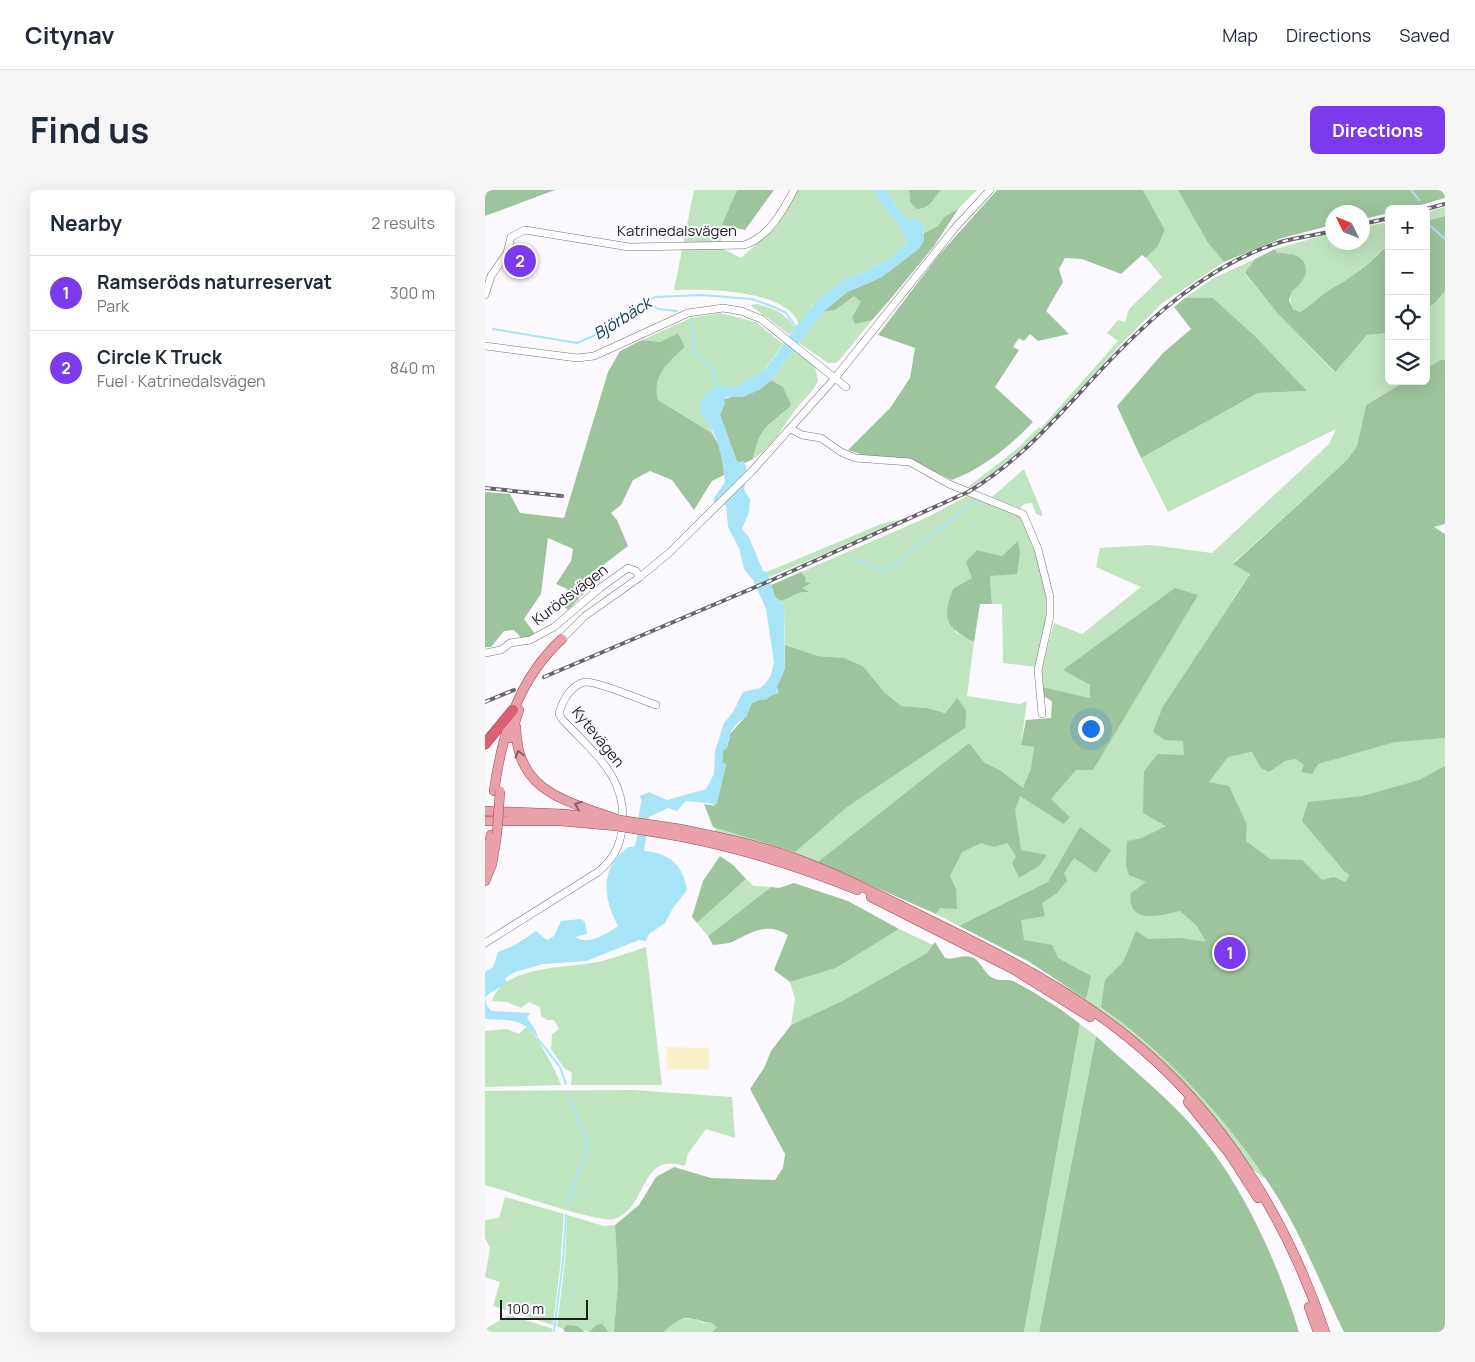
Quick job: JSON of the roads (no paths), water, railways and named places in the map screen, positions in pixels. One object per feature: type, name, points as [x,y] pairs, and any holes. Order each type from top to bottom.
[{"type":"highway","points":[[485,744],[515,713]]},
{"type":"main road","points":[[485,882],[492,864],[497,791],[515,713],[535,669],[562,639]]},
{"type":"main road","points":[[515,713],[518,752],[523,766],[532,779],[546,790],[564,800],[618,823]]},
{"type":"main road","points":[[485,811],[564,814],[732,840],[795,858],[859,885],[982,946],[1033,973],[1075,999],[1129,1038],[1195,1102],[1249,1171],[1292,1249],[1326,1332]]},
{"type":"main road","points":[[485,820],[618,823]]},
{"type":"main road","points":[[679,833],[792,864],[856,890],[1013,969],[1072,1005],[1125,1043],[1152,1065],[1191,1105],[1239,1168],[1287,1252],[1318,1332]]},
{"type":"main road","points":[[485,865],[494,834]]},
{"type":"street","name":"Katrinedalsvägen","points":[[485,295],[491,276],[507,253],[511,237],[517,232],[525,230],[629,247],[744,245],[752,243],[768,230],[794,190]]},
{"type":"street","points":[[562,639],[585,616],[640,577],[716,508],[752,471],[835,378],[954,229],[990,190]]},
{"type":"street","points":[[485,346],[577,358],[594,356],[689,313],[723,308],[741,311],[761,319],[846,387]]},
{"type":"street","points":[[791,429],[801,435],[821,438],[848,456],[910,462],[949,484],[1023,514],[1038,549],[1050,597],[1050,616],[1038,677],[1043,714]]},
{"type":"street","name":"Kurödsvägen","points":[[485,653],[501,650],[510,643],[531,640],[554,627],[599,588],[628,568],[633,569],[640,577]]},
{"type":"street","name":"Kytevägen","points":[[485,943],[598,872],[609,863],[620,842],[623,812],[619,785],[611,773],[559,714],[566,696],[580,684],[593,682],[656,705]]},
{"type":"water","points":[[874,190],[886,190],[903,216],[912,221],[916,218],[922,224],[924,241],[919,249],[882,277],[847,292],[823,312],[771,380],[759,390],[743,397],[726,397],[724,399],[725,404],[720,415],[737,462],[744,461],[747,471],[744,490],[750,499],[749,512],[742,529],[749,537],[763,571],[767,572],[775,597],[784,605],[785,668],[777,687],[779,693],[771,695],[766,700],[754,702],[750,706],[747,717],[735,726],[730,734],[727,748],[723,750],[722,762],[726,765],[717,804],[686,801],[677,811],[668,808],[649,817],[644,851],[661,854],[674,862],[682,874],[687,890],[673,908],[665,923],[649,934],[646,941],[639,940],[586,961],[543,964],[515,972],[505,978],[507,982],[485,998],[485,972],[493,967],[498,952],[515,945],[536,931],[547,940],[554,936],[561,921],[581,919],[585,922],[587,934],[575,937],[591,940],[618,926],[609,905],[607,894],[608,874],[619,856],[628,847],[635,845],[639,810],[642,801],[640,796],[649,792],[667,800],[706,789],[714,774],[715,751],[724,723],[733,712],[743,692],[760,688],[771,675],[774,662],[766,609],[753,580],[744,569],[739,548],[728,527],[726,505],[714,502],[714,498],[725,482],[724,474],[719,446],[712,429],[701,416],[700,401],[711,389],[718,386],[735,387],[756,376],[767,367],[806,313],[823,295],[844,279],[864,272],[890,258],[907,243],[902,229],[882,204]]},
{"type":"water","points":[[485,998],[487,1006],[491,1011],[530,1013],[527,1018],[536,1031],[538,1039],[527,1027],[515,1021],[485,1019]]},
{"type":"waterway","points":[[1411,190],[1419,200]]},
{"type":"waterway","points":[[1430,226],[1445,239]]},
{"type":"waterway","name":"Björbäck","points":[[493,329],[577,343],[593,336],[640,303],[656,297],[701,295],[752,299],[786,313],[797,328]]},
{"type":"waterway","points":[[646,301],[658,309],[677,311]]},
{"type":"waterway","points":[[691,324],[696,340],[693,352],[715,372],[717,388]]},
{"type":"waterway","points":[[851,558],[885,571],[977,501]]},
{"type":"waterway","points":[[538,1039],[560,1067],[566,1084]]},
{"type":"waterway","points":[[567,1205],[588,1146],[568,1091]]},
{"type":"waterway","points":[[554,1332],[563,1261],[566,1215]]},
{"type":"railway","points":[[1430,208],[1445,204]]},
{"type":"railway","points":[[1370,222],[1385,219]]},
{"type":"railway","points":[[544,677],[772,580],[968,492],[987,480],[1021,452],[1053,422],[1118,352],[1160,312],[1183,294],[1231,263],[1257,251],[1284,241],[1325,233]]},
{"type":"railway","points":[[485,488],[562,496]]},
{"type":"railway","points":[[485,702],[514,690]]},
{"type":"place","name":"Circle K Truck","points":[[520,261]]},
{"type":"place","name":"Ramseröds naturreservat","points":[[1230,953]]}]
